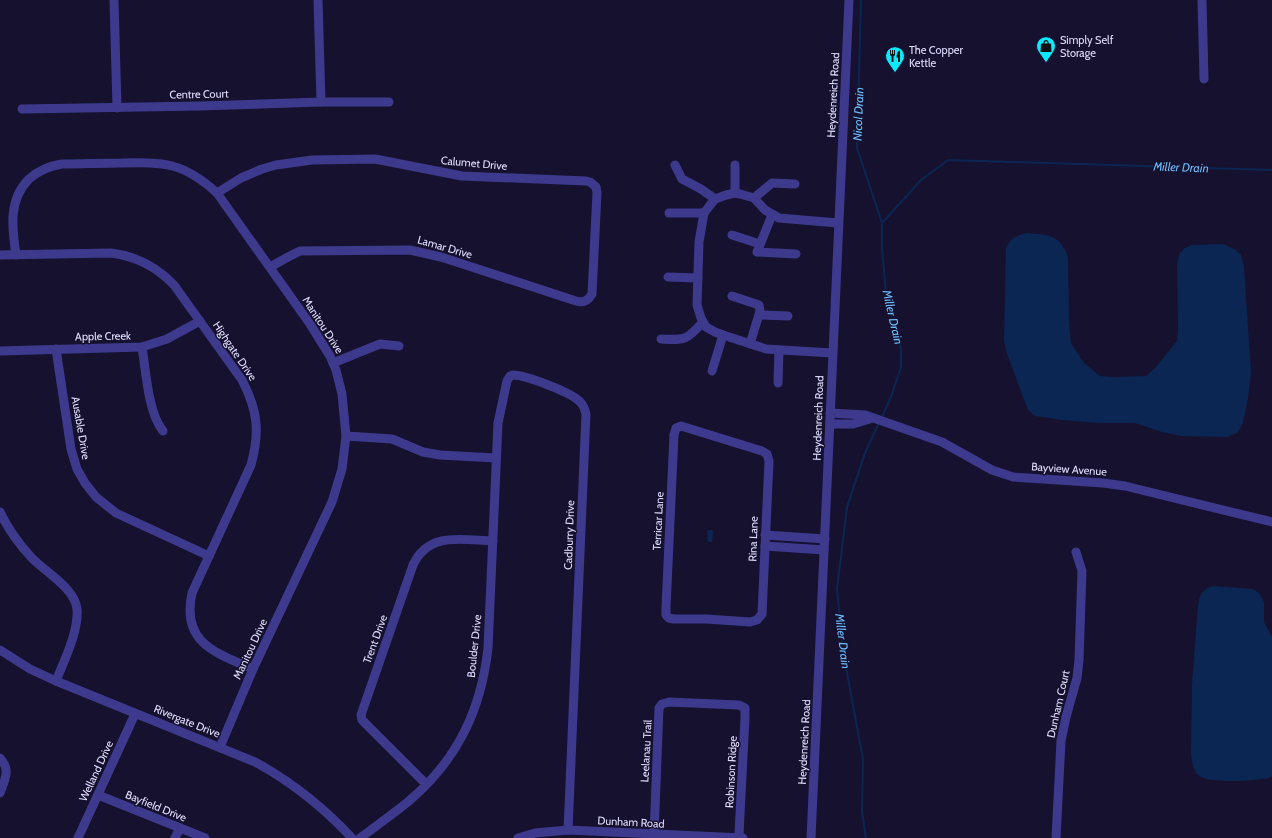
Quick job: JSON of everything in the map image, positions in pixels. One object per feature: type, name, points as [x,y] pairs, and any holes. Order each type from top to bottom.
[{"type":"street","points":[[114,0],[117,108]]},
{"type":"street","points":[[318,0],[321,102]]},
{"type":"street","name":"Heydenreich Road","points":[[811,838],[849,0]]},
{"type":"street","points":[[1202,0],[1204,79]]},
{"type":"street","name":"Centre Court","points":[[22,109],[117,108],[321,102],[389,102]]},
{"type":"street","name":"Calumet Drive","points":[[218,193],[241,178],[262,169],[276,165],[312,160],[375,159],[462,176],[590,182],[596,186],[597,193],[592,294],[587,300]]},
{"type":"street","name":"Manitou Drive","points":[[16,255],[13,210],[18,193],[34,175],[44,169],[53,165],[163,163],[180,168],[194,174],[218,193],[310,324],[333,363],[343,398],[346,436],[342,469],[332,502],[253,669],[220,747]]},
{"type":"street","points":[[675,164],[682,179],[701,189],[715,199]]},
{"type":"street","points":[[735,165],[736,193]]},
{"type":"street","points":[[754,198],[772,183],[795,184]]},
{"type":"street","points":[[832,353],[766,349],[710,330],[703,322],[697,305],[699,242],[704,213],[715,199],[736,193],[754,198],[772,215],[786,219],[838,223]]},
{"type":"street","points":[[669,213],[704,213]]},
{"type":"street","points":[[772,215],[757,252],[796,254]]},
{"type":"street","points":[[732,235],[760,244]]},
{"type":"street","name":"Lamar Drive","points":[[270,267],[288,256],[300,251],[410,250],[441,258],[576,301],[580,302],[587,300]]},
{"type":"street","name":"Highgate Drive","points":[[0,255],[120,254],[151,266],[170,280],[236,371],[250,396],[256,420],[256,444],[251,465],[192,593],[190,606],[192,624],[200,639],[214,652],[253,669]]},
{"type":"street","points":[[668,277],[698,278]]},
{"type":"street","points":[[732,296],[759,305],[759,315],[750,344]]},
{"type":"street","points":[[759,315],[788,316]]},
{"type":"street","name":"Apple Creek","points":[[0,351],[142,347],[167,340],[200,321]]},
{"type":"street","points":[[661,339],[680,340],[688,338],[703,322]]},
{"type":"street","points":[[712,371],[723,335]]},
{"type":"street","points":[[333,363],[380,344],[399,346]]},
{"type":"street","points":[[142,347],[153,410],[158,425],[163,431]]},
{"type":"street","name":"Ausable Drive","points":[[56,349],[71,449],[77,468],[90,490],[116,513],[209,556]]},
{"type":"street","points":[[778,383],[779,350]]},
{"type":"street","name":"Cadburry Drive","points":[[496,458],[498,423],[507,381],[513,374],[524,376],[570,394],[581,402],[586,414],[586,430],[568,830]]},
{"type":"street","name":"Bayview Avenue","points":[[830,413],[861,414],[942,442],[992,470],[1013,477],[1118,485],[1272,522]]},
{"type":"street","points":[[830,424],[853,424],[873,418]]},
{"type":"street","name":"Rina Lane","points":[[676,428],[684,426],[766,452],[768,458],[762,614],[757,620]]},
{"type":"street","name":"Terricar Lane","points":[[676,428],[674,435],[666,615],[669,618],[674,619],[706,619],[750,622],[757,620]]},
{"type":"street","points":[[346,436],[392,439],[423,452],[440,456],[496,458]]},
{"type":"street","name":"Boulder Drive","points":[[360,838],[409,801],[443,767],[465,732],[473,715],[486,669],[488,648],[496,458]]},
{"type":"street","points":[[0,512],[11,532],[23,547],[43,569],[65,588],[72,596],[76,604],[77,610],[73,637],[56,681]]},
{"type":"street","points":[[765,535],[825,539]]},
{"type":"street","name":"Trent Drive","points":[[426,784],[362,720],[361,715],[419,554],[432,544],[441,540],[493,541]]},
{"type":"street","points":[[765,546],[824,550]]},
{"type":"street","name":"Dunham Court","points":[[1056,838],[1061,741],[1079,660],[1082,571],[1076,552]]},
{"type":"street","name":"Rivergate Drive","points":[[0,650],[25,666],[56,681],[255,762],[285,780],[329,814],[352,838]]},
{"type":"street","name":"Leelanau Trail","points":[[654,835],[660,706],[669,702],[738,705],[745,708]]},
{"type":"street","name":"Robinson Ridge","points":[[742,838],[739,834],[746,718],[745,708]]},
{"type":"street","name":"Welland Drive","points":[[78,838],[135,714]]},
{"type":"street","points":[[0,758],[6,765],[7,771],[0,793]]},
{"type":"street","name":"Bayfield Drive","points":[[98,795],[205,838]]},
{"type":"street","points":[[176,838],[180,828]]},
{"type":"street","name":"Dunham Road","points":[[523,837],[541,832],[568,830],[742,838]]},
{"type":"water","points":[[1026,233],[1047,235],[1053,237],[1062,244],[1068,258],[1069,323],[1071,343],[1084,363],[1100,376],[1146,376],[1155,368],[1177,341],[1177,265],[1179,254],[1185,248],[1192,245],[1223,244],[1236,250],[1241,255],[1244,267],[1251,372],[1243,423],[1237,433],[1227,437],[1182,436],[1162,432],[1135,423],[1099,423],[1062,420],[1035,416],[1028,410],[1007,354],[1004,341],[1006,248],[1014,238]]},
{"type":"water","points":[[712,530],[713,532],[712,542],[708,542],[707,531]]},
{"type":"water","points":[[1213,586],[1253,589],[1259,593],[1264,602],[1264,622],[1272,637],[1272,776],[1269,778],[1243,781],[1211,780],[1198,775],[1193,765],[1191,755],[1192,684],[1198,605],[1202,593],[1206,589]]},
{"type":"waterway","name":"Nicol Drain","points":[[861,0],[857,148],[882,223],[882,248],[886,294],[901,350],[901,367],[891,397],[881,419]]},
{"type":"waterway","name":"Miller Drain","points":[[882,223],[921,180],[948,160],[1272,170]]},
{"type":"waterway","name":"Miller Drain","points":[[866,838],[862,811],[863,759],[843,651],[837,589],[847,507],[865,453],[879,423]]},
{"type":"place","name":"Simply Self Storage","points":[[1046,63]]},
{"type":"place","name":"The Copper Kettle","points":[[895,73]]}]
